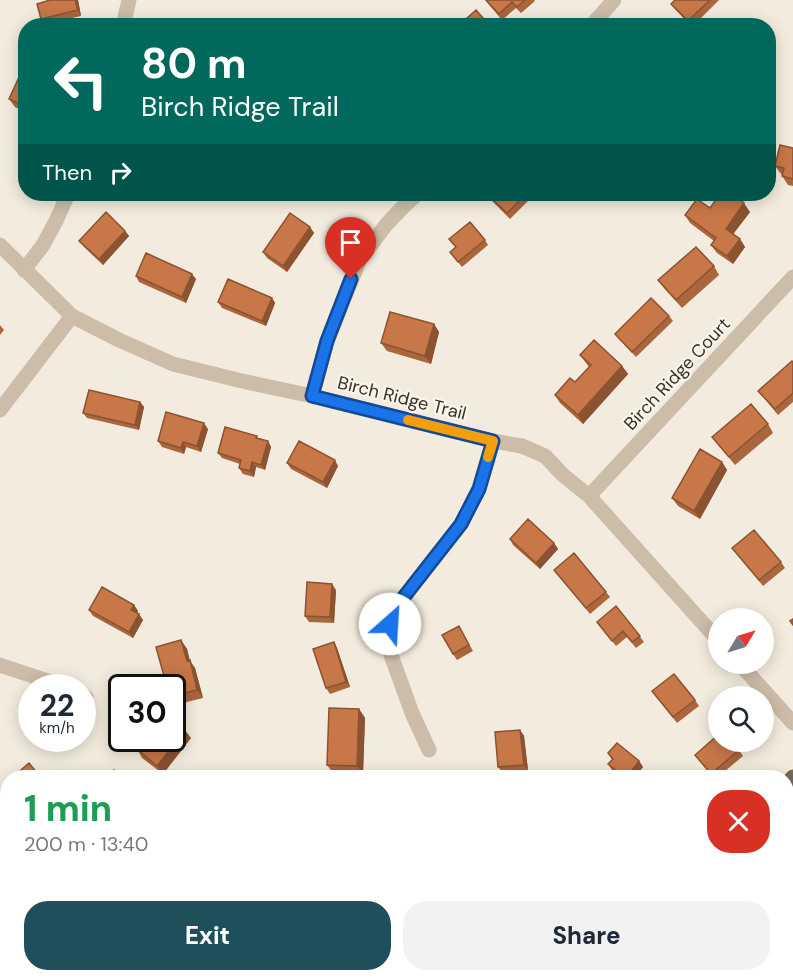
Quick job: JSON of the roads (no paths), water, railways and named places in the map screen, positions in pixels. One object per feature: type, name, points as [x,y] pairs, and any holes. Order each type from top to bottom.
[{"type":"street","points":[[125,18],[129,0]]},
{"type":"street","points":[[598,18],[614,0]]},
{"type":"street","points":[[24,270],[43,245],[65,201]]},
{"type":"street","points":[[312,396],[327,341],[360,259],[386,225],[410,201]]},
{"type":"street","name":"Birch Ridge Trail","points":[[0,245],[72,316],[173,364],[522,446],[545,456],[563,475],[590,496],[708,629]]},
{"type":"street","name":"Birch Ridge Court","points":[[590,496],[793,277]]},
{"type":"street","points":[[0,410],[72,316]]},
{"type":"street","points":[[429,750],[412,713],[391,656],[390,624],[396,607],[461,524],[479,489],[493,441]]},
{"type":"street","points":[[0,665],[27,674]]},
{"type":"street","points":[[749,674],[793,723]]}]
